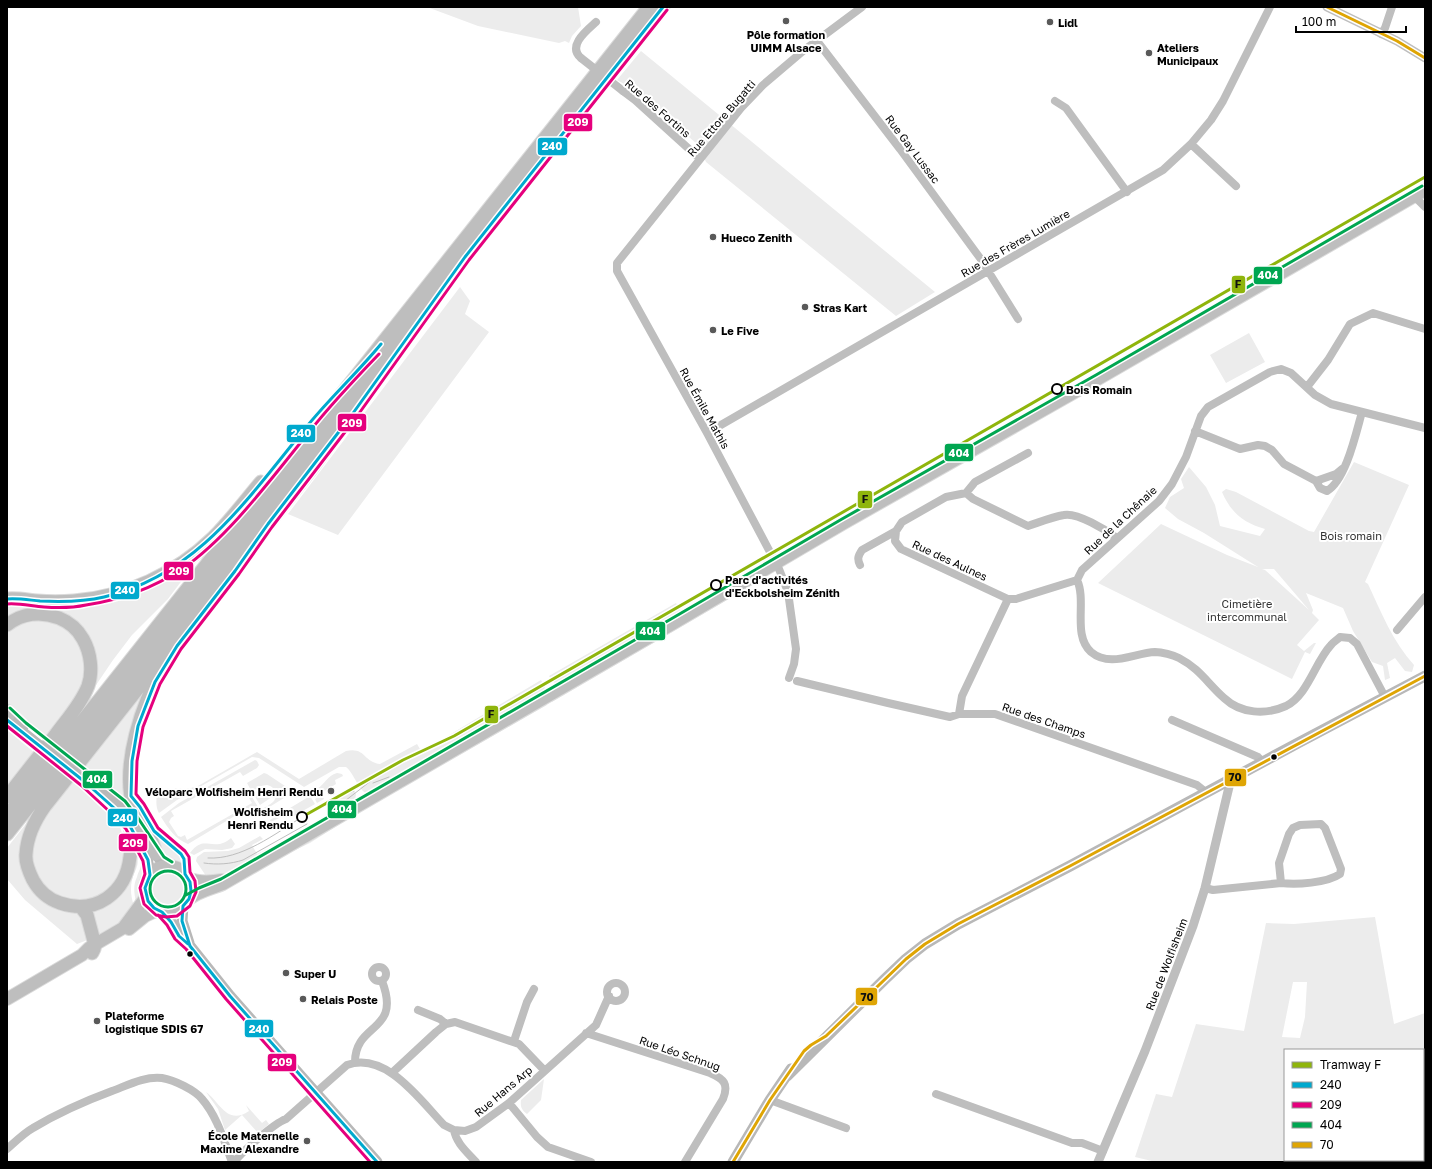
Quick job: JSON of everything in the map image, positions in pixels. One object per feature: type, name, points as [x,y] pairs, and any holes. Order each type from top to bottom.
[{"type":"highway","points":[[7,816],[649,7]]},
{"type":"highway","points":[[7,834],[663,7]]},
{"type":"highway","points":[[130,826],[132,840],[129,864],[123,882],[106,899],[90,906],[81,907],[66,905],[48,898],[34,883],[30,874],[26,855],[28,838],[36,819],[351,416],[465,257]]},
{"type":"highway","points":[[7,599],[20,598],[57,602],[104,596],[138,586],[178,566],[212,538],[228,521],[326,404],[375,352]]},
{"type":"highway","points":[[156,854],[151,839],[138,820],[131,796],[132,761],[138,726],[155,682],[177,646],[235,571],[268,524]]},
{"type":"highway","points":[[7,594],[21,594],[52,598],[73,597],[138,586]]},
{"type":"highway","points":[[7,625],[17,618],[35,614],[49,615],[62,619],[75,628],[81,636],[89,652],[90,662],[88,686],[75,710],[7,796]]},
{"type":"highway","points":[[131,796],[140,807],[147,821]]},
{"type":"highway","points":[[81,907],[87,916],[89,951]]},
{"type":"main road","points":[[89,951],[119,937],[145,916],[160,911],[176,911],[198,893],[214,888],[1425,190]]},
{"type":"main road","points":[[733,1162],[770,1100],[787,1076],[906,959],[925,944],[1385,696],[1425,676]]},
{"type":"main road","points":[[8,714],[21,728],[86,780],[117,801],[128,813],[161,861],[182,871],[188,878],[191,886],[182,921],[190,946]]},
{"type":"main road","points":[[86,780],[130,826],[146,854],[150,875]]},
{"type":"main road","points":[[170,866],[156,869],[150,875],[145,888],[146,897],[151,905],[160,911],[171,922],[179,936],[190,946],[230,996],[378,1162]]},
{"type":"main road","points":[[188,878],[206,882],[232,877]]},
{"type":"main road","points":[[7,999],[89,951],[123,928],[146,897]]},
{"type":"street","name":"Rue Ettore Bugatti","points":[[617,263],[741,108],[764,85],[803,51],[862,7]]},
{"type":"street","name":"Rue des Frères Lumière","points":[[707,434],[1163,170],[1191,144],[1211,120],[1223,101],[1270,7]]},
{"type":"street","points":[[1327,7],[1397,41],[1425,58]]},
{"type":"street","points":[[1381,34],[1385,28],[1392,7]]},
{"type":"street","name":"Rue des Fortins","points":[[596,22],[577,42],[575,48],[577,55],[635,100],[700,159]]},
{"type":"street","name":"Rue Gay Lussac","points":[[817,41],[900,149],[989,271],[1018,318]]},
{"type":"street","points":[[1055,101],[1066,108],[1127,192]]},
{"type":"street","points":[[1191,144],[1236,186]]},
{"type":"street","points":[[1414,196],[1425,207]]},
{"type":"street","name":"Rue Émile Mathis","points":[[617,263],[617,271],[776,563],[788,592],[796,650],[793,680]]},
{"type":"street","points":[[1306,387],[1328,360],[1350,324],[1367,315],[1373,313],[1425,328]]},
{"type":"street","name":"Rue de la Chênaie","points":[[1077,580],[1082,570],[1159,501],[1172,484],[1186,457],[1201,416],[1208,407],[1270,372],[1281,369],[1291,373],[1315,395],[1331,404],[1425,428]]},
{"type":"street","points":[[1196,430],[1240,449],[1258,445],[1265,446],[1272,450],[1284,464],[1316,481],[1320,488],[1327,491],[1334,487],[1352,450],[1362,412]]},
{"type":"street","points":[[860,566],[858,560],[862,550],[896,531],[902,522],[946,497],[966,493],[975,482],[1028,454]]},
{"type":"street","points":[[1316,481],[1336,474],[1344,467]]},
{"type":"street","points":[[966,493],[973,499],[1028,526],[1065,514],[1074,515],[1117,538]]},
{"type":"street","name":"Rue des Aulnes","points":[[896,531],[895,541],[901,549],[1008,599]]},
{"type":"street","points":[[959,714],[962,696],[1008,599],[1016,599],[1077,580],[1080,587],[1082,632],[1085,645],[1102,659],[1114,660],[1157,652],[1178,658],[1200,672],[1224,699],[1235,706],[1252,712],[1272,711],[1288,705],[1302,692],[1329,647],[1340,637],[1350,638],[1358,644],[1385,696]]},
{"type":"street","points":[[1397,630],[1425,596]]},
{"type":"street","name":"Rue des Champs","points":[[793,680],[950,717],[959,714],[994,714],[1196,785],[1205,793]]},
{"type":"street","points":[[1172,720],[1258,757],[1262,762]]},
{"type":"street","name":"Rue de Wolfisheim","points":[[1098,1162],[1145,1051],[1193,926],[1205,888],[1229,787],[1228,781]]},
{"type":"street","points":[[1205,888],[1213,890],[1281,883],[1289,884],[1315,882],[1336,877],[1340,874],[1340,869],[1326,828],[1321,824],[1300,825],[1293,828],[1289,834],[1279,863],[1281,883]]},
{"type":"street","points":[[355,1062],[355,1052],[360,1041],[381,1022],[386,1013],[386,992],[382,981]]},
{"type":"street","points":[[514,1041],[527,1002],[534,989]]},
{"type":"street","name":"Rue Hans Arp","points":[[454,1130],[464,1131],[476,1127],[508,1103],[596,1025],[609,996]]},
{"type":"street","points":[[418,1010],[440,1018],[446,1024]]},
{"type":"street","points":[[393,1072],[436,1032],[446,1024],[455,1022],[514,1041],[530,1054],[544,1070]]},
{"type":"street","name":"Rue Léo Schnug","points":[[586,1033],[710,1073],[722,1080],[726,1087],[726,1093],[685,1162]]},
{"type":"street","points":[[7,1149],[31,1129],[78,1104],[126,1085],[147,1079],[162,1078],[188,1088],[202,1098],[214,1116],[233,1162],[280,1121],[286,1119],[347,1065],[355,1062],[363,1062],[393,1072],[444,1125],[454,1130],[459,1144],[476,1162]]},
{"type":"street","points":[[936,1094],[1072,1143],[1082,1143],[1103,1150]]},
{"type":"street","points":[[770,1100],[846,1128]]},
{"type":"street","points":[[508,1103],[537,1137],[548,1147],[590,1162]]},
{"type":"green space","points":[[427,7],[578,7],[581,26],[572,36],[569,43],[565,41],[559,43],[478,26]]},
{"type":"green space","points":[[641,51],[935,292],[896,316],[706,162],[698,145],[640,93],[617,80]]},
{"type":"green space","points":[[460,287],[470,301],[465,314],[489,332],[338,535],[288,514]]},
{"type":"green space","points":[[1249,333],[1265,362],[1226,383],[1210,355]]},
{"type":"green space","points":[[1354,462],[1409,485],[1365,582],[1368,584],[1394,637],[1414,665],[1412,672],[1405,671],[1395,658],[1387,663],[1390,678],[1385,680],[1383,666],[1372,662],[1353,631],[1343,608],[1306,593],[1313,610],[1312,613],[1319,620],[1297,645],[1304,651],[1316,643],[1310,654],[1305,652],[1292,679],[1098,583],[1161,524],[1227,555],[1258,567],[1204,533],[1178,519],[1165,508],[1170,497],[1184,488],[1181,479],[1189,467],[1206,487],[1215,505],[1220,526],[1260,536],[1265,529],[1251,524],[1234,511],[1222,492],[1226,489],[1236,492],[1309,531],[1314,532]],"holes":[[[1262,569],[1274,569],[1309,610],[1265,570]]]},
{"type":"green space","points":[[201,555],[168,599],[132,635],[92,691],[94,675],[69,619],[7,619],[7,601],[96,601]]},
{"type":"green space","points":[[734,593],[735,595],[727,600],[552,702],[549,699]]},
{"type":"green space","points":[[676,603],[682,614],[558,684],[553,682],[549,676]]},
{"type":"green space","points":[[38,619],[53,621],[69,630],[80,645],[85,662],[84,681],[78,696],[68,712],[46,740],[24,724],[7,703],[7,632],[21,623]]},
{"type":"green space","points":[[151,680],[133,722],[138,821],[117,796],[82,768]]},
{"type":"green space","points":[[541,680],[545,687],[543,692],[368,794],[362,790],[352,773],[346,767],[339,767],[304,787],[259,758],[252,757],[177,800],[159,813],[157,808],[156,801],[159,789],[191,788],[198,786],[257,752],[299,779],[346,751],[357,751],[370,761],[380,764],[417,744],[420,749],[446,737]]},
{"type":"green space","points":[[546,701],[547,705],[354,815],[310,843],[289,853],[287,850]]},
{"type":"green space","points":[[7,730],[35,753],[7,788]]},
{"type":"green space","points":[[255,760],[259,765],[257,768],[243,776],[240,772],[171,811],[174,816],[169,822],[178,836],[181,837],[185,835],[187,840],[252,803],[249,798],[252,797],[258,807],[243,811],[188,844],[172,833],[161,817],[179,803]]},
{"type":"green space","points":[[264,773],[288,788],[292,793],[263,811],[262,809],[275,800],[276,794],[274,789],[265,785],[252,792],[247,783]]},
{"type":"green space","points":[[337,773],[342,774],[343,776],[335,780],[336,784],[321,793],[324,799],[317,803],[315,799],[321,795],[317,789],[331,776]]},
{"type":"green space","points":[[71,781],[109,812],[122,833],[124,843],[123,863],[114,882],[100,895],[84,900],[67,899],[51,892],[39,880],[33,862],[35,836],[50,810]]},
{"type":"green space","points":[[352,787],[356,794],[355,801],[318,824],[316,821],[345,804],[344,801],[339,804],[337,799],[341,797],[340,794]]},
{"type":"green space","points":[[265,789],[271,791],[272,797],[260,805],[254,795]]},
{"type":"green space","points":[[310,796],[315,804],[294,816],[291,812],[271,822],[270,820]]},
{"type":"green space","points":[[39,807],[22,853],[48,901],[103,905],[137,856],[137,866],[131,887],[134,906],[122,921],[103,934],[77,944],[25,900],[7,879],[7,848]]},
{"type":"green space","points":[[152,832],[179,855],[182,865],[162,857]]},
{"type":"green space","points":[[260,836],[263,839],[252,845],[257,854],[269,848],[271,851],[233,872],[208,879],[196,861],[197,857],[204,852],[228,851],[239,848]]},
{"type":"green space","points":[[231,838],[235,844],[232,848],[222,850],[205,849],[194,855],[190,853],[194,848],[201,844],[220,844]]},
{"type":"green space","points":[[134,840],[146,871],[141,882],[140,898],[136,902],[134,886],[141,867],[141,862]]},
{"type":"green space","points":[[172,871],[181,876],[185,882],[185,896],[181,902],[172,907],[164,907],[155,902],[151,896],[150,885],[155,876],[161,872]]},
{"type":"green space","points":[[1375,917],[1394,1024],[1425,1013],[1425,1162],[1156,1162],[1135,1157],[1156,1094],[1172,1097],[1196,1024],[1244,1031],[1266,923],[1294,924]],"holes":[[[1293,982],[1307,982],[1305,1017],[1300,1038],[1282,1037]]]},
{"type":"green space","points":[[544,1079],[541,1100],[527,1114],[522,1108],[521,1100]]},
{"type":"green space","points":[[206,1092],[224,1111],[229,1114],[235,1116],[249,1111],[246,1105],[262,1123],[266,1120],[269,1124],[258,1133],[242,1115],[225,1130],[218,1109]]},
{"type":"tram line","name":"F","points":[[302,817],[403,760],[454,736],[1425,177]]},
{"type":"tram line","points":[[341,804],[385,770]]},
{"type":"tram line","points":[[373,783],[389,777]]},
{"type":"tram line","points":[[337,797],[354,791]]},
{"type":"tram line","points":[[208,858],[220,858],[233,855],[257,845],[302,817]]},
{"type":"tram line","points":[[204,863],[224,864],[243,860],[307,824]]},
{"type":"transit line","name":"240","points":[[377,1162],[230,996],[190,946],[182,921],[183,906],[189,899],[191,891],[190,882],[185,874],[184,859],[181,854],[154,831],[140,807],[131,796],[132,761],[138,726],[155,682],[177,646],[351,416],[465,257],[663,7]]},
{"type":"transit line","name":"70","points":[[1327,7],[1397,41],[1425,58]]},
{"type":"transit line","name":"209","points":[[7,726],[82,786],[126,829],[143,861],[145,874],[140,888],[144,904],[156,915],[166,917],[177,916],[190,906],[196,892],[195,881],[190,872],[189,857],[185,851],[158,828],[144,804],[136,794],[137,761],[143,727],[160,684],[181,649],[355,419],[469,260],[667,10]]},
{"type":"transit line","name":"404","points":[[186,895],[221,879],[842,519],[1096,375],[1422,186]]},
{"type":"transit line","name":"240","points":[[7,599],[40,601],[80,601],[96,599],[138,586],[168,571],[195,552],[243,505],[317,415],[381,344]]},
{"type":"transit line","name":"209","points":[[7,604],[60,608],[99,603],[136,592],[160,582],[182,569],[217,540],[234,523],[266,486],[326,411],[379,354]]},
{"type":"transit line","name":"70","points":[[733,1162],[770,1100],[804,1051],[826,1036],[906,959],[925,944],[958,924],[1070,866],[1425,676]]},
{"type":"transit line","name":"404","points":[[10,708],[26,723],[125,801],[164,857],[172,862]]},
{"type":"transit line","name":"240","points":[[7,720],[85,782],[114,808],[130,826],[148,860],[150,875],[145,888],[148,901],[154,908],[162,912],[171,922],[179,936],[188,944]]},
{"type":"transit line","name":"404","points":[[172,871],[181,876],[185,882],[186,889],[185,896],[181,902],[172,907],[164,907],[155,902],[151,896],[150,885],[155,876],[161,872],[172,871]]},
{"type":"transit line","name":"209","points":[[158,915],[167,925],[175,939],[186,949],[226,999],[370,1162]]},
{"type":"place","name":"Pôle formation UIMM Alsace","points":[[786,21]]},
{"type":"place","name":"Lidl","points":[[1050,22]]},
{"type":"place","name":"Ateliers Municipaux","points":[[1149,53]]},
{"type":"place","name":"Hueco Zenith","points":[[713,237]]},
{"type":"place","name":"Stras Kart","points":[[805,307]]},
{"type":"place","name":"Le Five","points":[[713,330]]},
{"type":"place","name":"Bois Romain","points":[[1057,389]]},
{"type":"place","name":"Parc d'activités d'Eckbolsheim Zénith","points":[[716,585]]},
{"type":"place","name":"Véloparc Wolfisheim Henri Rendu","points":[[331,791]]},
{"type":"place","name":"Wolfisheim Henri Rendu","points":[[302,817]]},
{"type":"place","name":"Super U","points":[[286,973]]},
{"type":"place","name":"Relais Poste","points":[[303,999]]},
{"type":"place","name":"Plateforme logistique SDIS 67","points":[[97,1021]]},
{"type":"place","name":"École Maternelle Maxime Alexandre","points":[[307,1141]]},
{"type":"park label","name":"Bois romain","points":[[1351,535]]},
{"type":"park label","name":"Cimetière intercommunal","points":[[1247,609]]}]
